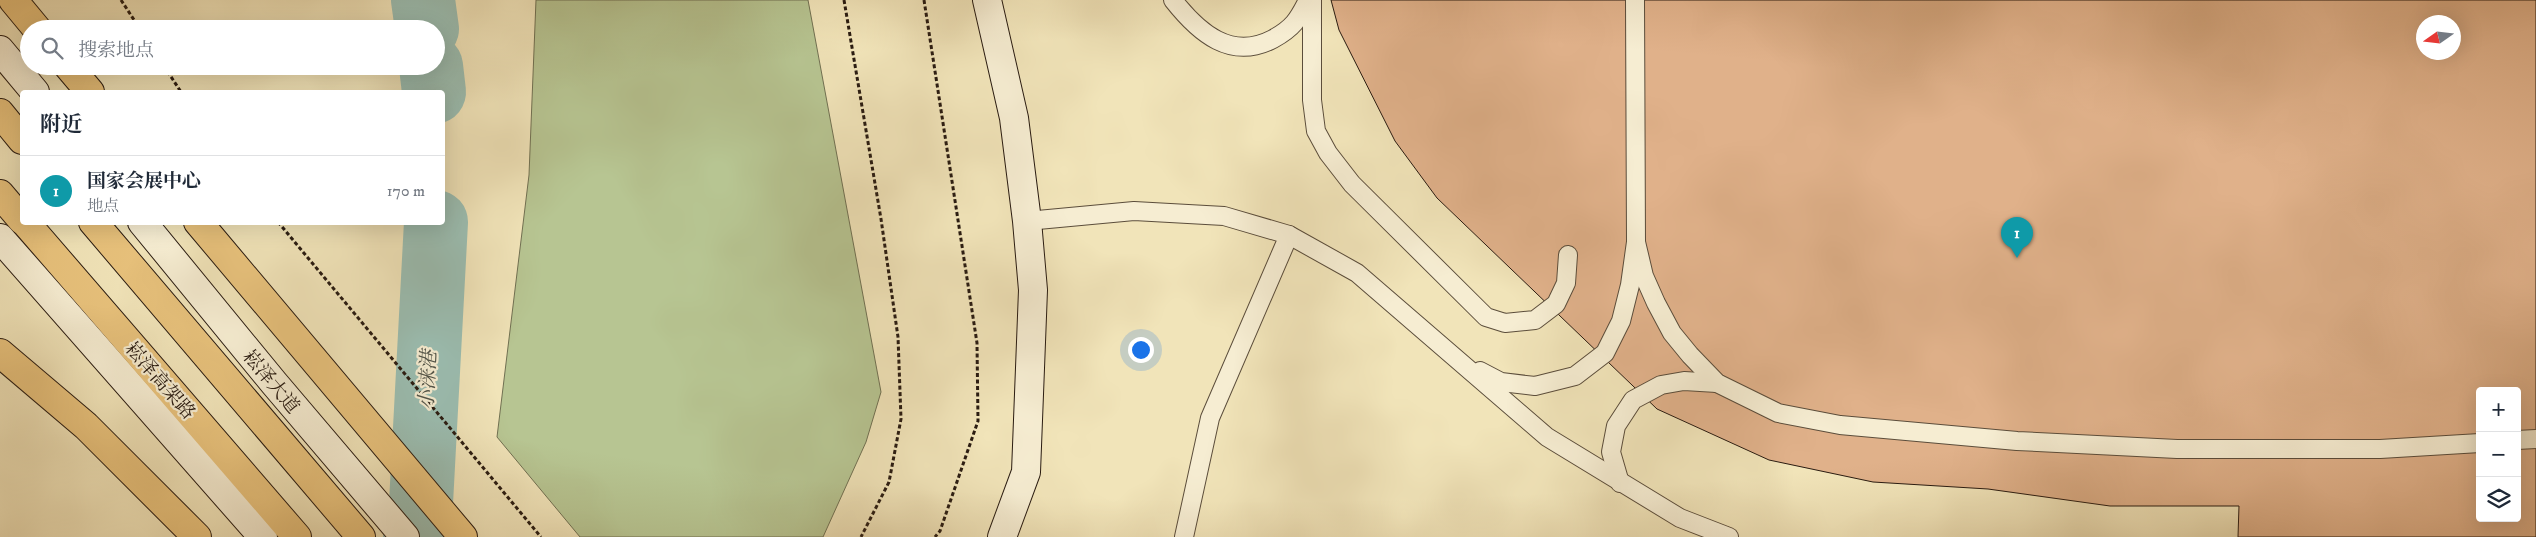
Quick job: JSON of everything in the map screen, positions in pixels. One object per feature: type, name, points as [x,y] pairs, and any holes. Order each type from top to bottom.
[{"type":"highway","points":[[13,0],[30,20]]},
{"type":"highway","points":[[76,75],[88,90]]},
{"type":"highway","points":[[0,113],[20,138]]},
{"type":"highway","points":[[0,194],[20,218]]},
{"type":"highway","name":"崧泽高架路","points":[[28,225],[297,537]]},
{"type":"highway","points":[[96,225],[361,537]]},
{"type":"highway","points":[[201,225],[463,537]]},
{"type":"highway","points":[[0,353],[86,426],[197,537]]},
{"type":"main road","points":[[987,0],[1014,118],[1027,221],[1033,290],[1026,472],[1002,537]]},
{"type":"main road","points":[[0,50],[20,74]]},
{"type":"main road","points":[[21,75],[33,90]]},
{"type":"main road","name":"崧泽大道","points":[[144,225],[274,384],[405,537]]},
{"type":"main road","points":[[0,238],[263,537]]},
{"type":"lane","points":[[1173,0],[1185,16],[1211,38],[1234,48],[1260,46],[1281,35],[1298,22],[1308,0]]},
{"type":"lane","points":[[1312,0],[1312,100],[1316,131],[1328,153],[1352,184],[1486,317],[1505,323],[1535,320],[1556,304],[1566,283],[1568,255]]},
{"type":"lane","points":[[1455,358],[1501,382],[1535,386],[1575,376],[1605,353],[1621,322],[1630,285],[1636,242],[1635,0]]},
{"type":"lane","points":[[1027,221],[1134,211],[1224,216],[1289,235],[1357,272],[1546,437],[1680,518],[1729,537]]},
{"type":"lane","points":[[1184,537],[1210,418],[1289,235]]},
{"type":"lane","points":[[1636,242],[1644,276],[1672,333],[1690,355],[1717,383],[1778,413],[1840,425],[2017,442],[2177,449],[2380,449],[2476,443]]},
{"type":"lane","points":[[1620,483],[1611,452],[1616,426],[1633,400],[1660,385],[1684,381],[1717,383]]},
{"type":"lane","points":[[2521,440],[2536,439]]},
{"type":"path","points":[[121,0],[134,20]]},
{"type":"path","points":[[844,0],[880,210],[898,337],[901,420],[889,482],[861,537]]},
{"type":"path","points":[[924,0],[977,343],[978,421],[940,531],[935,537]]},
{"type":"path","points":[[170,75],[180,90]]},
{"type":"path","points":[[280,225],[541,537]]},
{"type":"green space","points":[[536,0],[808,0],[881,392],[866,442],[823,537],[580,537],[497,437],[529,175]]},
{"type":"building","points":[[1331,0],[2536,0],[2536,537],[2238,537],[2239,506],[2110,506],[1988,489],[1873,482],[1769,460],[1657,409],[1437,198],[1395,141],[1339,30]]},
{"type":"waterway","name":"小涞港","points":[[423,0],[426,20]]},
{"type":"waterway","name":"小涞港","points":[[432,75],[434,90]]},
{"type":"waterway","name":"小涞港","points":[[415,537],[421,503],[436,225]]},
{"type":"place","name":"国家会展中心","points":[[2017,258]]}]
